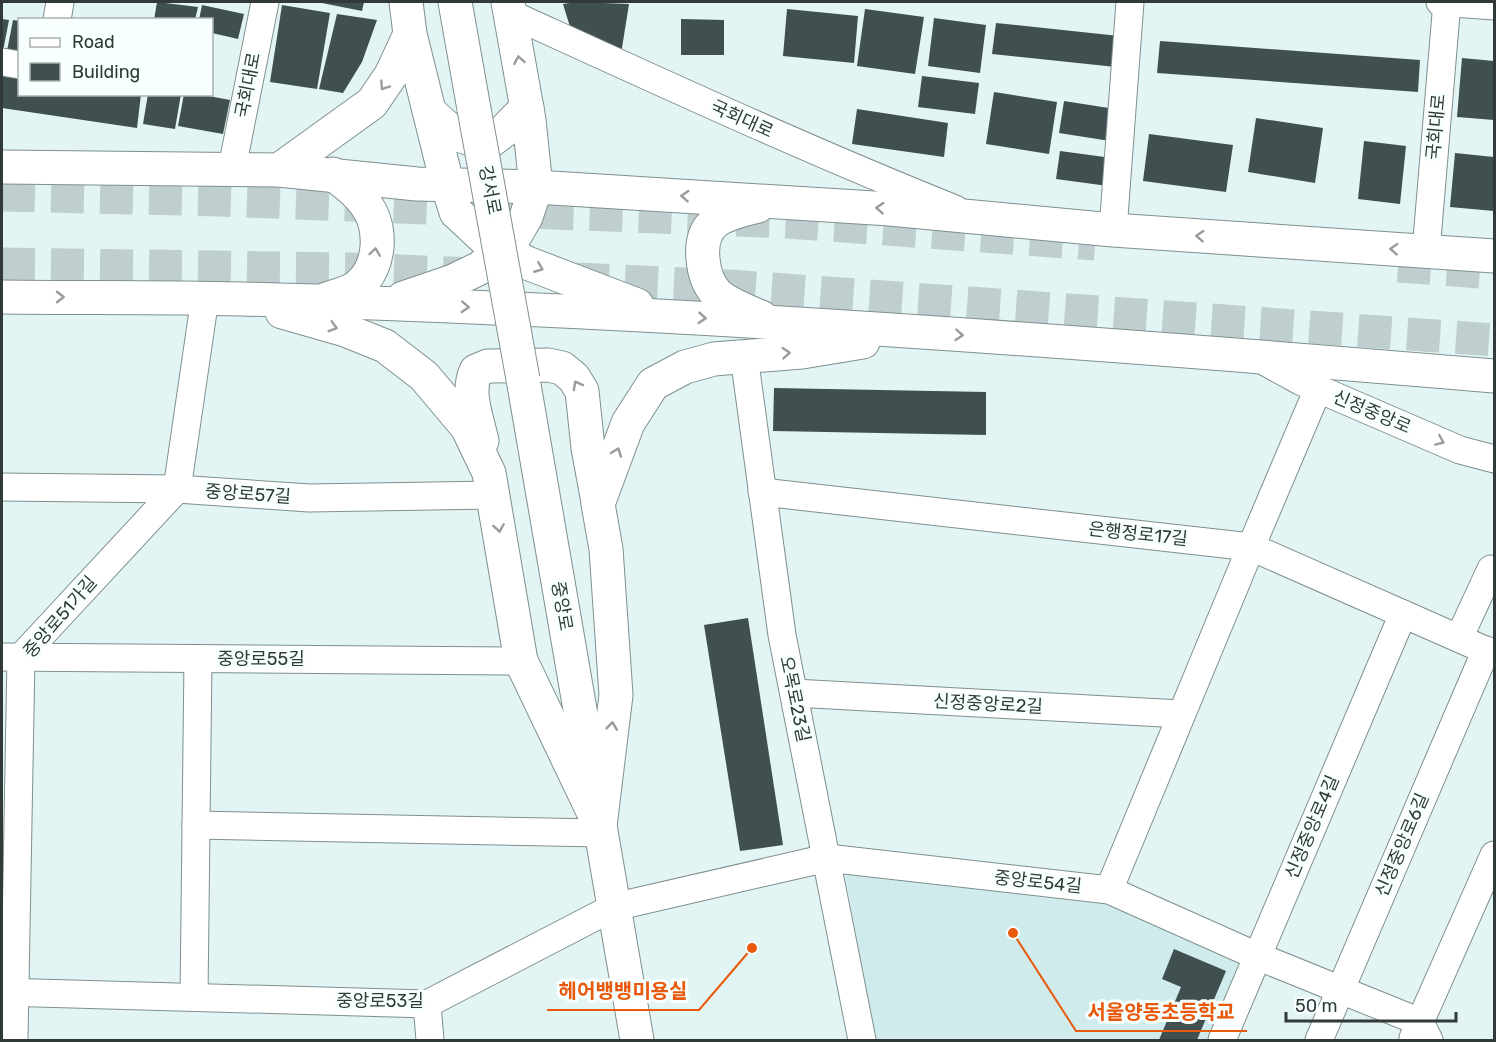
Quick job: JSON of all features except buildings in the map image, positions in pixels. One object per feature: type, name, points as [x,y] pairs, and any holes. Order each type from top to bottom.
[{"type":"main road","points":[[406,2],[429,111],[456,212],[488,243],[527,263],[669,316]]},
{"type":"main road","name":"강서로","points":[[455,2],[523,379]]},
{"type":"main road","points":[[384,304],[453,281],[480,268],[512,241],[526,217],[535,174],[527,107],[509,8]]},
{"type":"main road","points":[[279,170],[372,103],[391,75],[411,34]]},
{"type":"main road","points":[[429,111],[447,129],[468,140],[489,142],[505,130],[527,107]]},
{"type":"main road","points":[[2,167],[232,168],[333,174],[417,184],[535,174],[613,192],[777,202],[1113,230],[1494,256]]},
{"type":"main road","points":[[322,301],[356,288],[370,274],[377,252],[373,216],[363,200],[333,174]]},
{"type":"main road","points":[[776,323],[740,308],[717,294],[704,271],[702,248],[705,234],[712,224],[728,214],[777,202]]},
{"type":"main road","points":[[2,297],[220,298],[669,316],[925,332],[1494,376]]},
{"type":"main road","points":[[220,298],[345,330],[385,346],[424,376],[467,427],[492,484]]},
{"type":"main road","points":[[598,504],[628,423],[653,384],[685,367],[714,359],[802,352],[925,332]]},
{"type":"main road","points":[[1448,372],[1494,354]]},
{"type":"main road","points":[[548,365],[562,368],[574,378],[582,391],[588,448],[606,549],[616,695],[600,830],[521,661],[492,484],[473,399],[471,381],[476,370],[488,366],[548,365]]},
{"type":"main road","name":"중앙로","points":[[523,379],[637,1041]]},
{"type":"street","points":[[57,18],[60,2]]},
{"type":"street","name":"국회대로","points":[[232,168],[265,2]]},
{"type":"street","points":[[1113,230],[1130,2]]},
{"type":"street","points":[[1440,2],[1494,6]]},
{"type":"street","name":"국회대로","points":[[1426,251],[1447,2]]},
{"type":"street","name":"국회대로","points":[[509,8],[852,167],[976,217]]},
{"type":"street","points":[[2,62],[18,65]]},
{"type":"street","points":[[177,489],[220,298]]},
{"type":"street","name":"오목로23길","points":[[744,356],[782,634],[862,1041]]},
{"type":"street","name":"신정중앙로","points":[[1253,356],[1318,389],[1460,450],[1494,459]]},
{"type":"street","points":[[1109,890],[1318,389]]},
{"type":"street","name":"중앙로57길","points":[[2,487],[177,489],[309,498],[492,484]]},
{"type":"street","name":"중앙로51가길","points":[[14,1041],[8,992],[11,657],[177,489]]},
{"type":"street","name":"은행정로17길","points":[[762,492],[1251,547],[1490,652]]},
{"type":"street","points":[[1458,638],[1491,568],[1494,570]]},
{"type":"street","name":"신정중앙로4길","points":[[1222,1041],[1403,614]]},
{"type":"street","name":"신정중앙로6길","points":[[1319,1041],[1490,652]]},
{"type":"street","name":"중앙로55길","points":[[11,657],[521,661]]},
{"type":"street","points":[[194,997],[198,659]]},
{"type":"street","name":"신정중앙로2길","points":[[794,693],[1181,714]]},
{"type":"street","points":[[196,825],[600,830]]},
{"type":"street","points":[[1420,1034],[1494,855]]},
{"type":"street","name":"중앙로54길","points":[[614,907],[827,858],[1109,890],[1340,990],[1420,1034]]},
{"type":"street","name":"중앙로53길","points":[[8,992],[427,1004],[614,907]]},
{"type":"street","points":[[427,1004],[430,1041]]},
{"type":"shaded area","points":[[845,873],[1104,903],[1239,964],[1208,1040],[874,1040]]},
{"type":"tunnel","points":[[2,195],[220,200],[788,222],[1095,244]]},
{"type":"tunnel","points":[[2,264],[349,269],[474,274]]},
{"type":"tunnel","points":[[1398,266],[1494,273]]},
{"type":"tunnel","points":[[576,279],[729,286],[1494,340]]},
{"type":"place","name":"서울양동초등학교","points":[[1013,933]]},
{"type":"place","name":"헤어뱅뱅미용실","points":[[752,948]]}]
